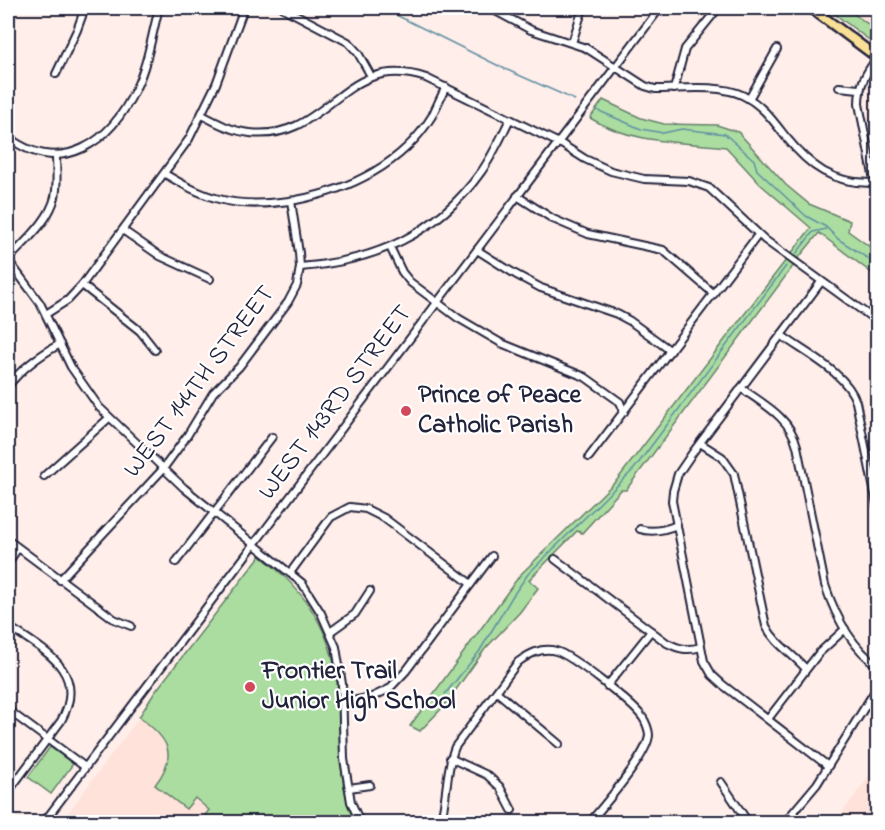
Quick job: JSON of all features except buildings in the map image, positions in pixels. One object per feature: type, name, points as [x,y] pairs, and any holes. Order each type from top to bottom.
[{"type":"main road","points":[[812,8],[877,58]]},
{"type":"street","points":[[56,74],[85,8]]},
{"type":"street","points":[[8,137],[32,152],[56,154],[75,152],[91,145],[109,130],[125,108],[142,74],[159,8]]},
{"type":"street","points":[[46,314],[68,300],[82,285],[124,231],[189,138],[216,84],[244,8]]},
{"type":"street","points":[[283,8],[348,42],[358,53],[371,76]]},
{"type":"street","points":[[490,8],[502,11],[531,30],[573,42],[598,54],[645,86],[725,90],[749,99],[762,108],[797,150],[816,167],[847,182],[874,183]]},
{"type":"street","points":[[573,42],[583,8]]},
{"type":"street","name":"WEST 143RD STREET","points":[[44,822],[660,8]]},
{"type":"street","points":[[674,89],[685,49],[715,12]]},
{"type":"street","points":[[749,99],[777,49]]},
{"type":"street","points":[[877,58],[863,78],[859,90],[859,104],[878,200]]},
{"type":"street","points":[[202,116],[229,128],[249,133],[273,133],[307,121],[356,84],[371,76],[403,72],[426,78],[558,142],[597,165],[644,179],[689,181],[704,186],[717,194],[758,235],[878,322]]},
{"type":"street","points":[[165,174],[189,188],[217,199],[249,204],[291,201],[339,189],[386,164],[412,140],[428,121],[446,87]]},
{"type":"street","points":[[839,87],[859,90]]},
{"type":"street","points":[[300,267],[352,260],[390,247],[434,221],[459,198],[483,170],[510,119]]},
{"type":"street","points":[[56,154],[56,188],[53,203],[44,220],[8,260],[26,282],[46,314],[80,382],[109,418],[163,469],[302,583],[336,647],[343,703],[344,759],[351,802],[360,822]]},
{"type":"street","points":[[517,196],[553,219],[588,234],[663,250],[714,294]]},
{"type":"street","name":"WEST 144TH STREET","points":[[60,580],[163,469],[187,436],[213,393],[238,367],[288,302],[298,280],[300,267],[291,201]]},
{"type":"street","points":[[124,231],[160,256],[210,279]]},
{"type":"street","points":[[589,457],[758,235]]},
{"type":"street","points":[[390,247],[404,276],[458,318],[501,343],[585,377],[620,402],[624,412]]},
{"type":"street","points":[[477,250],[541,288],[630,321],[671,351]]},
{"type":"street","points":[[821,282],[678,474],[674,483],[672,501],[704,661],[712,675],[828,766]]},
{"type":"street","points":[[82,285],[147,337],[155,350]]},
{"type":"street","points":[[781,335],[840,377],[850,388],[856,402],[878,509]]},
{"type":"street","points":[[8,386],[16,375],[60,344]]},
{"type":"street","points":[[741,388],[781,417],[793,432],[825,585],[831,602],[845,629],[861,651],[878,666]]},
{"type":"street","points":[[44,476],[109,418]]},
{"type":"street","points":[[177,562],[272,437]]},
{"type":"street","points":[[700,443],[722,457],[736,479],[766,626],[772,637],[806,669]]},
{"type":"street","points":[[290,573],[331,517],[350,507],[366,508],[384,518],[471,584]]},
{"type":"street","points":[[640,529],[653,531],[669,529],[677,525]]},
{"type":"street","points":[[8,540],[114,620],[131,626]]},
{"type":"street","points":[[8,563],[18,548]]},
{"type":"street","points":[[343,703],[372,697],[389,689],[406,671],[492,556]]},
{"type":"street","points":[[555,558],[677,648],[689,650],[701,647]]},
{"type":"street","points":[[330,632],[346,623],[362,605],[370,591]]},
{"type":"street","points":[[8,626],[52,657],[65,671],[69,684],[67,710],[49,740],[8,792]]},
{"type":"street","points":[[768,719],[825,646],[845,629]]},
{"type":"street","points":[[608,686],[651,631]]},
{"type":"street","points":[[440,822],[445,807],[450,758],[455,747],[518,662],[531,653],[544,650],[557,651],[629,702],[644,718],[649,735],[645,751],[590,822]]},
{"type":"street","points":[[785,822],[809,795],[878,686]]},
{"type":"street","points":[[497,692],[559,744]]},
{"type":"street","points":[[8,711],[85,767]]},
{"type":"street","points":[[450,758],[487,775],[500,787],[512,810]]},
{"type":"street","points":[[721,782],[748,822]]},
{"type":"street","points":[[349,788],[370,785]]},
{"type":"shaded area","points":[[825,8],[877,8],[877,47]]},
{"type":"shaded area","name":"Frontier Trail Junior High School","points":[[260,556],[298,591],[315,615],[325,635],[337,680],[341,774],[354,822],[61,822]]},
{"type":"shaded area","points":[[877,765],[877,822],[834,822],[840,816]]},
{"type":"green space","points":[[827,8],[846,8],[877,31],[877,46]]},
{"type":"green space","points":[[603,100],[641,118],[664,124],[717,125],[738,132],[786,185],[809,204],[850,221],[848,231],[877,252],[877,277],[819,233],[797,260],[790,255],[811,228],[760,184],[726,147],[638,137],[605,126],[590,118]]},
{"type":"green space","points":[[786,260],[794,265],[626,490],[621,490],[582,533],[577,531],[529,580],[538,588],[520,612],[485,649],[445,705],[420,731],[410,726],[520,575],[617,480]]},
{"type":"green space","name":"Frontier Trail Junior High School","points":[[260,556],[289,581],[301,596],[321,627],[328,644],[337,682],[344,787],[354,822],[202,822],[209,810],[195,798],[186,809],[155,785],[167,764],[167,747],[157,732],[139,717],[155,692]]},
{"type":"green space","points":[[50,747],[73,764],[51,794],[28,777]]},
{"type":"waterway","points":[[382,8],[505,69],[575,100]]},
{"type":"waterway","points":[[597,110],[641,129],[663,133],[682,129],[725,134],[754,160],[757,170],[806,216],[826,227],[838,239],[878,265]]},
{"type":"waterway","points":[[796,254],[813,232],[826,229]]},
{"type":"waterway","points":[[445,694],[479,652],[528,574],[634,469],[786,266]]},
{"type":"place","name":"Prince of Peace Catholic Parish","points":[[406,411]]},
{"type":"place","name":"Frontier Trail Junior High School","points":[[250,687]]}]
